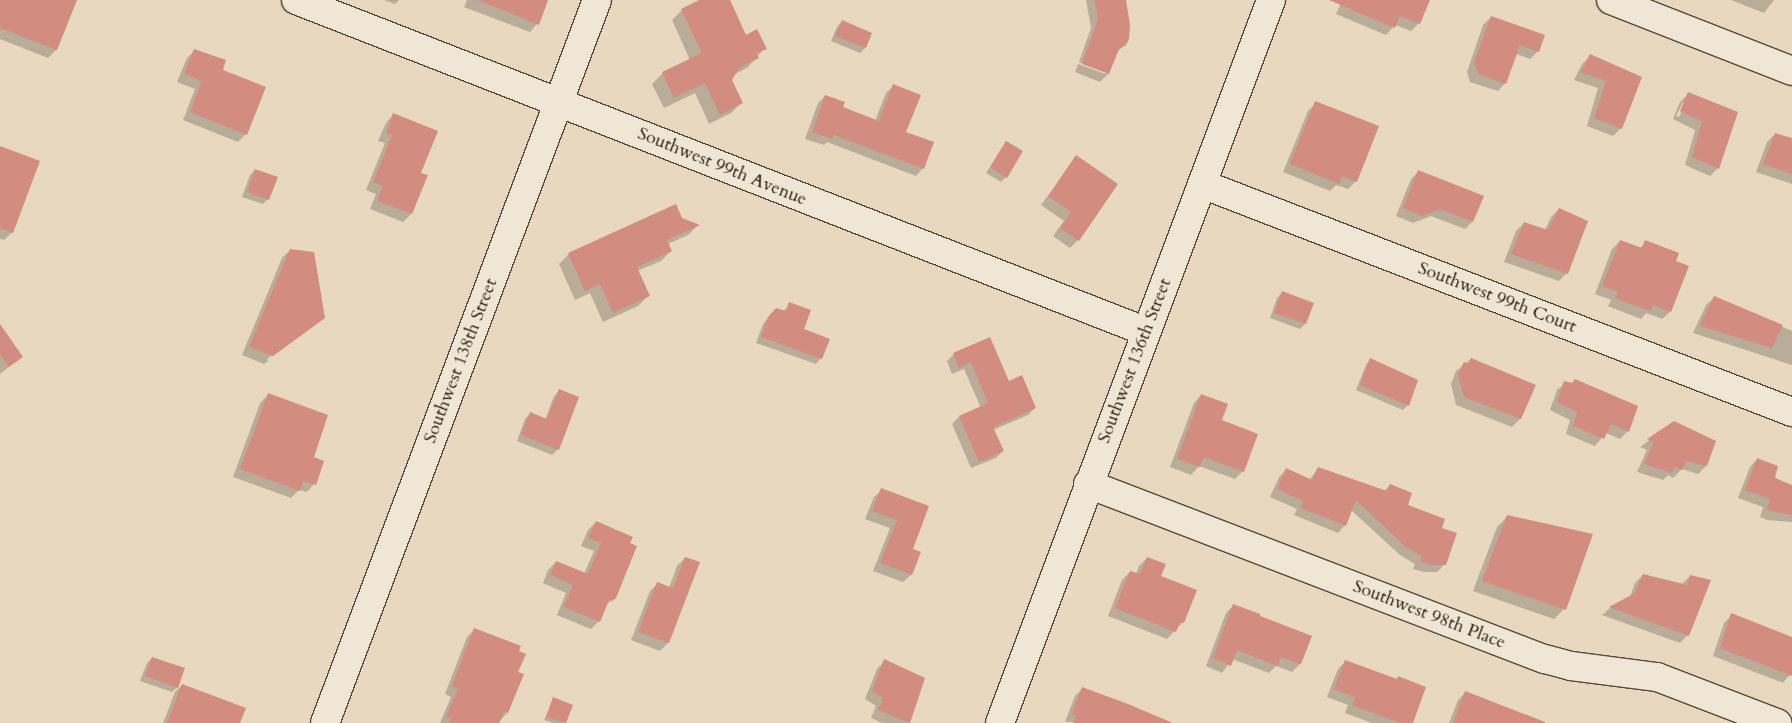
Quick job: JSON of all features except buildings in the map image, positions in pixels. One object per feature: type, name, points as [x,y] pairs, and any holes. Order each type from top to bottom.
[{"type":"street","name":"Southwest 99th Avenue","points":[[296,0],[1147,332]]},
{"type":"street","name":"Southwest 138th Street","points":[[325,723],[597,0]]},
{"type":"street","name":"Southwest 136th Street","points":[[1000,723],[1271,0]]},
{"type":"street","points":[[1611,0],[1792,71]]},
{"type":"street","name":"Southwest 99th Court","points":[[1202,184],[1792,412]]},
{"type":"street","name":"Southwest 98th Place","points":[[1088,484],[1545,660],[1571,666],[1657,677],[1777,723]]}]
